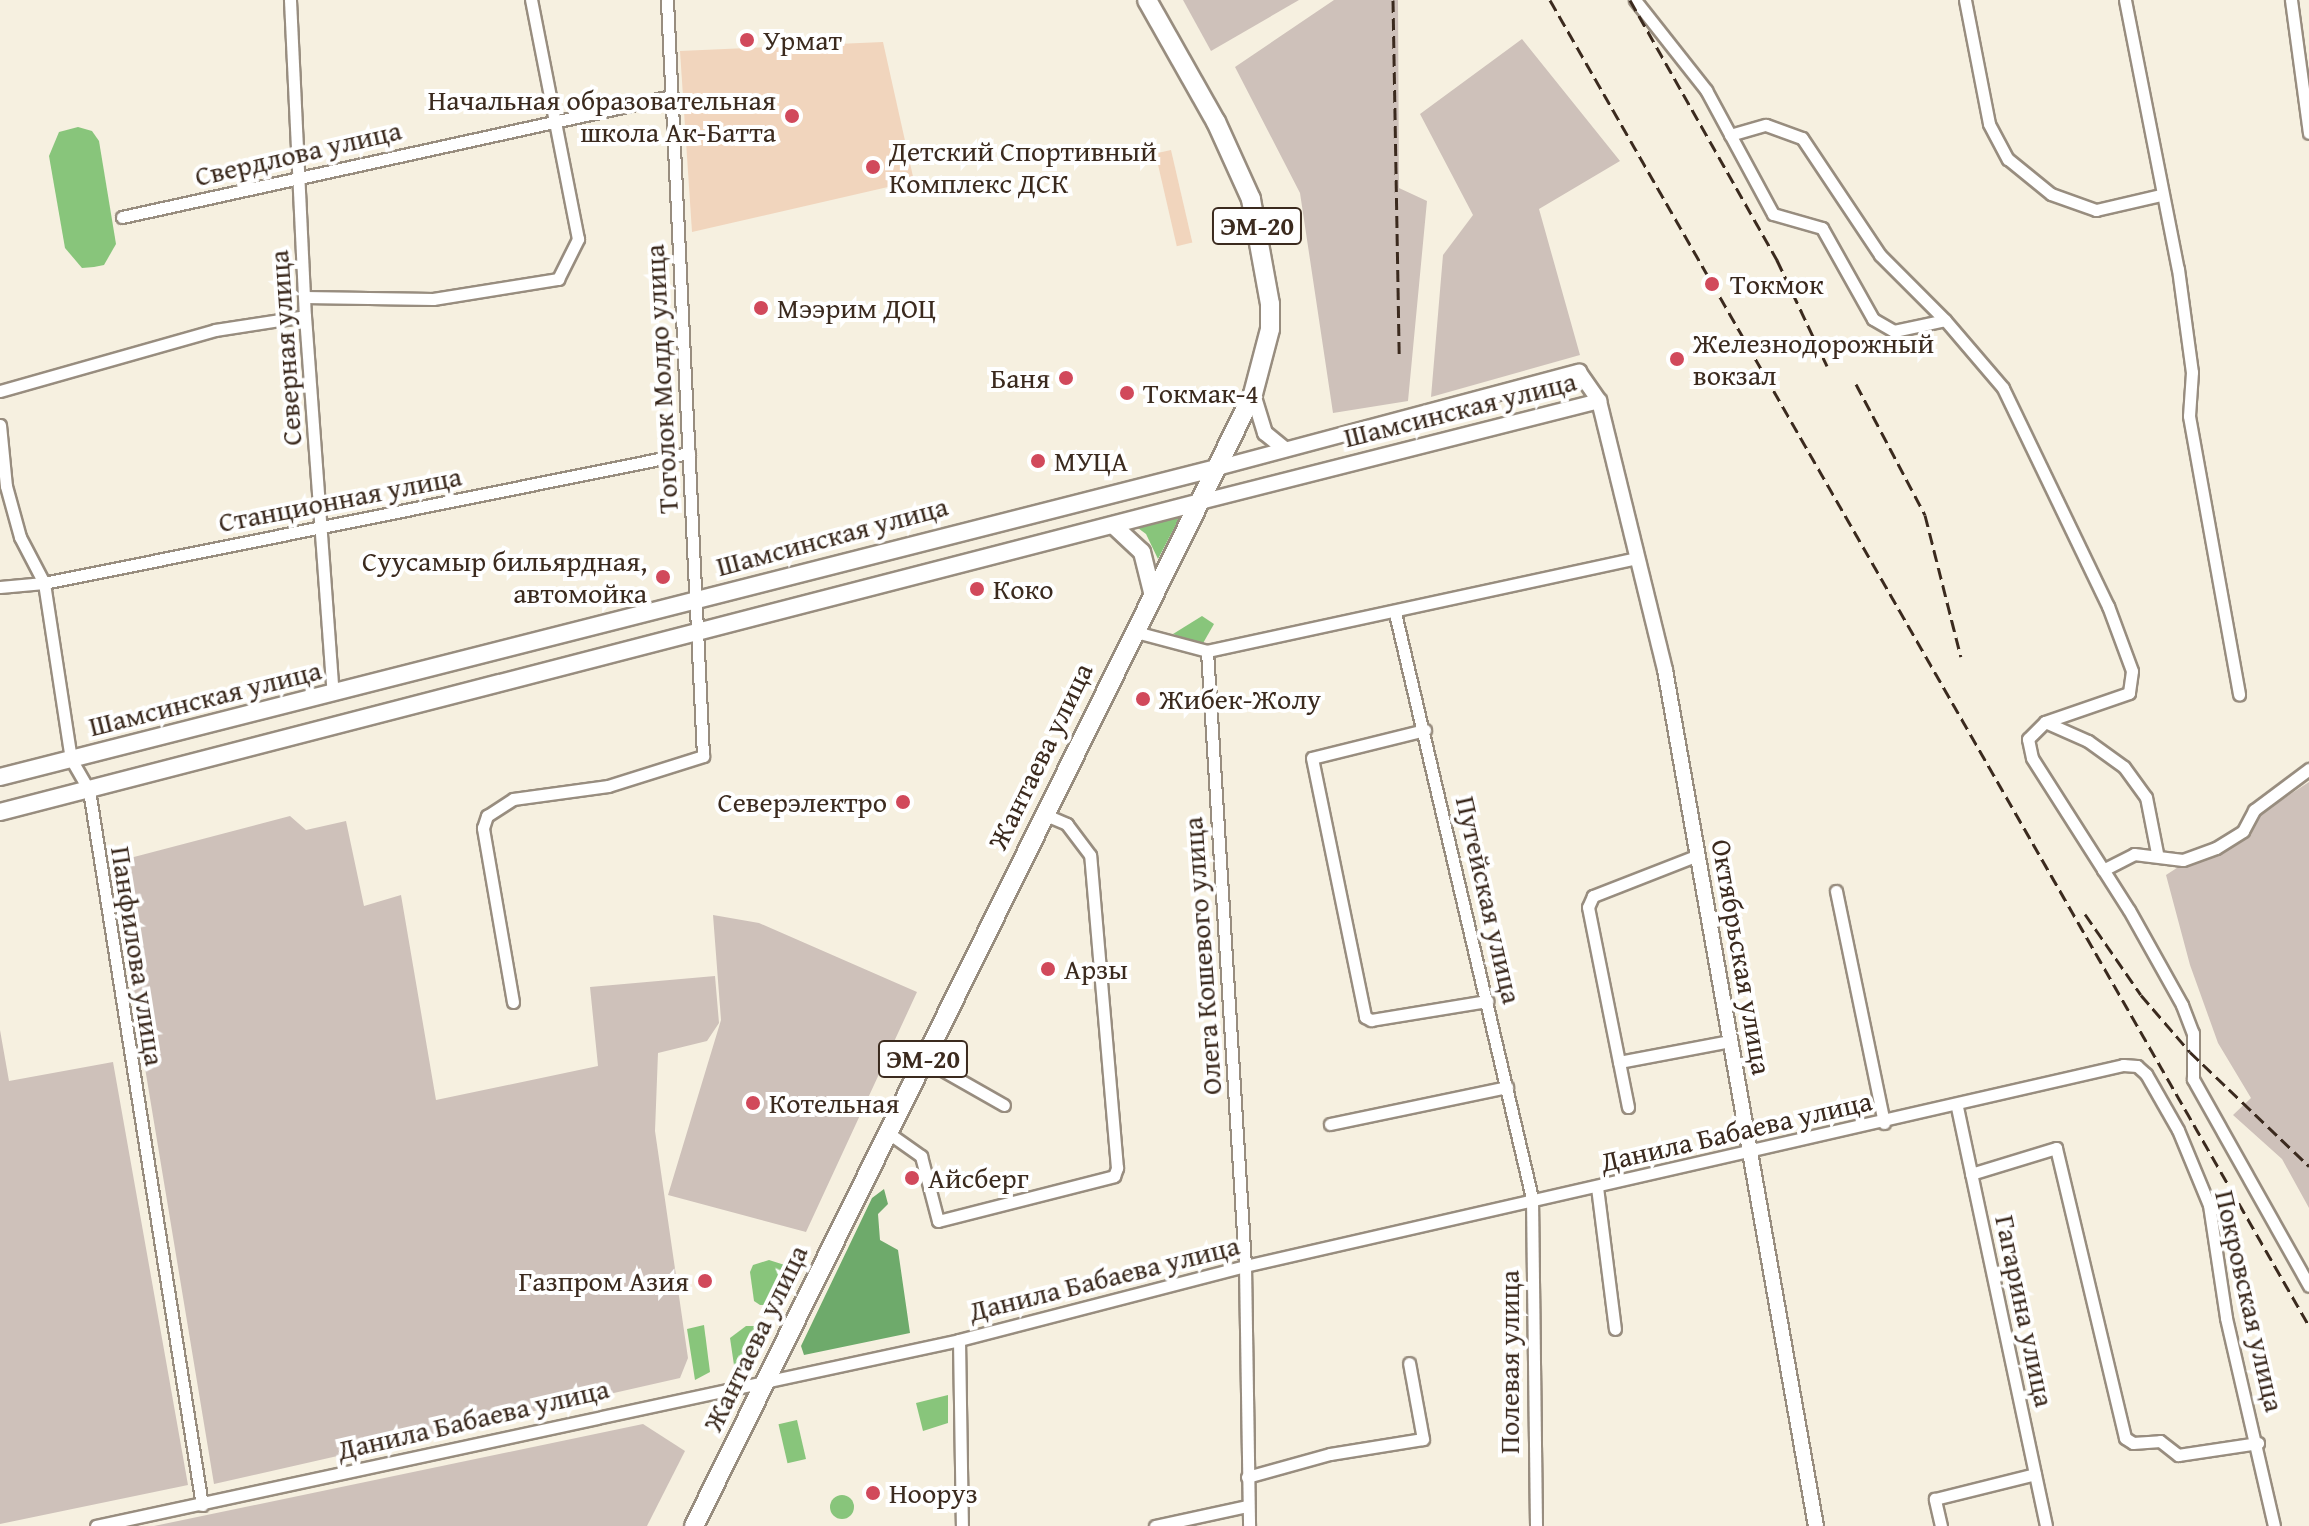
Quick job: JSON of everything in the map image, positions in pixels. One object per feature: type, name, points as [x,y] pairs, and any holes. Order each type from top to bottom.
[{"type":"main road","name":"Жантаева улица","points":[[694,1526],[1132,631],[1253,394],[1270,329],[1270,304],[1251,199],[1216,122],[1147,0]]},
{"type":"main road","name":"Шамсинская улица","points":[[0,777],[1217,468]]},
{"type":"main road","name":"Шамсинская улица","points":[[0,812],[1200,502]]},
{"type":"main road","points":[[1114,526],[1142,552],[1152,592]]},
{"type":"street","name":"Северная улица","points":[[290,0],[305,316],[333,693]]},
{"type":"street","points":[[304,297],[433,299],[558,279],[578,239],[531,0]]},
{"type":"street","name":"Тоголок Молдо улица","points":[[513,1002],[483,828],[487,816],[513,799],[608,786],[703,756],[667,0]]},
{"type":"street","points":[[1635,0],[1706,90],[1773,214],[1822,228],[1873,319],[1894,331],[1945,320]]},
{"type":"street","points":[[1965,0],[1989,124],[2008,159],[2051,194],[2096,210],[2161,195]]},
{"type":"street","points":[[2125,0],[2192,372],[2189,416],[2239,695]]},
{"type":"street","points":[[2291,0],[2309,129]]},
{"type":"street","name":"Свердлова улица","points":[[122,217],[672,96]]},
{"type":"street","points":[[1730,135],[1766,125],[1802,138],[1880,255],[1945,320],[2003,388],[2108,606],[2132,671],[2129,693],[2045,722],[2028,739],[2032,758],[2103,870],[2182,1005],[2193,1033],[2193,1079],[2309,1286]]},
{"type":"street","points":[[0,391],[215,330],[305,316]]},
{"type":"street","name":"Шамсинская улица","points":[[1200,502],[1599,401],[1579,372],[1217,468]]},
{"type":"street","points":[[1253,394],[1265,433],[1285,449]]},
{"type":"street","name":"Октябрьская улица","points":[[1599,401],[1665,670],[1816,1526]]},
{"type":"street","name":"Панфилова улица","points":[[0,425],[6,486],[20,537],[44,583],[71,759],[89,790],[202,1505]]},
{"type":"street","name":"Станционная улица","points":[[0,587],[44,583],[689,453]]},
{"type":"street","points":[[1132,631],[1207,651],[1395,613],[1636,558]]},
{"type":"street","name":"Путейская улица","points":[[1395,613],[1425,730],[1532,1198]]},
{"type":"street","name":"Олега Кошевого улица","points":[[1207,651],[1245,1262],[1249,1526]]},
{"type":"street","points":[[2045,722],[2088,741],[2124,767],[2146,797],[2157,853]]},
{"type":"street","points":[[1425,730],[1312,758],[1365,1017],[1371,1020],[1487,1001]]},
{"type":"street","points":[[2103,870],[2134,854],[2157,853],[2183,860],[2216,848],[2243,831],[2254,810],[2309,769]]},
{"type":"street","points":[[887,1132],[921,1156],[938,1221],[1114,1176],[1117,1168],[1090,855],[1067,824],[1043,814]]},
{"type":"street","points":[[1628,1107],[1589,901],[1698,855]]},
{"type":"street","points":[[1836,891],[1884,1123]]},
{"type":"street","points":[[1619,1062],[1730,1041]]},
{"type":"street","points":[[923,1059],[1004,1105]]},
{"type":"street","name":"Данила Бабаева улица","points":[[96,1526],[959,1340],[1245,1262],[1532,1198],[1749,1155],[2123,1065]]},
{"type":"street","name":"Покровская улица","points":[[2123,1065],[2137,1066],[2146,1074],[2178,1130],[2209,1205],[2226,1318],[2258,1443],[2274,1526]]},
{"type":"street","points":[[1330,1124],[1507,1087]]},
{"type":"street","name":"Гагарина улица","points":[[1957,1107],[2046,1526]]},
{"type":"street","points":[[1971,1174],[2056,1148],[2125,1438],[2133,1443],[2160,1441],[2178,1455],[2258,1443]]},
{"type":"street","points":[[1597,1187],[1615,1329]]},
{"type":"street","name":"Полевая улица","points":[[1532,1198],[1536,1526]]},
{"type":"street","points":[[959,1340],[962,1526]]},
{"type":"street","points":[[1247,1477],[1330,1454],[1423,1439],[1409,1363]]},
{"type":"street","points":[[1941,1526],[1935,1499],[2035,1474]]},
{"type":"street","points":[[1155,1526],[1247,1506]]},
{"type":"shaded area","points":[[1183,0],[1299,0],[1211,51]]},
{"type":"shaded area","points":[[1334,0],[1398,0],[1399,188],[1427,201],[1408,401],[1333,413],[1300,193],[1235,67]]},
{"type":"shaded area","points":[[1522,39],[1620,161],[1539,209],[1580,355],[1431,397],[1443,255],[1473,215],[1420,114]]},
{"type":"shaded area","name":"Начальная образовательная школа Ак-Батта","points":[[883,42],[914,181],[692,232],[680,51]]},
{"type":"shaded area","points":[[1171,150],[1192,243],[1177,246],[1155,154]]},
{"type":"shaded area","points":[[2309,782],[2309,1208],[2282,1159],[2233,1115],[2251,1098],[2218,1043],[2190,965],[2166,875]]},
{"type":"shaded area","points":[[290,816],[306,830],[346,821],[364,906],[401,895],[436,1100],[598,1066],[590,987],[715,976],[719,1023],[707,1041],[658,1053],[655,1131],[688,1358],[680,1378],[214,1484],[111,863]]},
{"type":"shaded area","name":"Котельная","points":[[713,915],[759,923],[917,992],[806,1232],[668,1195],[721,1020]]},
{"type":"shaded area","points":[[0,1030],[9,1081],[113,1062],[188,1485],[0,1524]]},
{"type":"shaded area","points":[[643,1424],[685,1451],[647,1526],[154,1526]]},
{"type":"green space","points":[[78,127],[92,131],[99,141],[116,244],[104,265],[82,268],[65,248],[49,156],[59,132]]},
{"type":"green space","points":[[1182,513],[1158,559],[1146,534],[1134,525]]},
{"type":"green space","points":[[1202,616],[1214,624],[1202,645],[1173,634]]},
{"type":"green space","points":[[884,1189],[888,1204],[878,1214],[880,1240],[898,1250],[910,1333],[804,1355],[801,1346],[872,1198]]},
{"type":"green space","points":[[769,1260],[791,1267],[773,1305],[760,1305],[754,1301],[750,1272],[753,1265]]},
{"type":"green space","points":[[704,1325],[710,1372],[695,1380],[687,1329]]},
{"type":"green space","points":[[746,1326],[762,1326],[743,1369],[735,1372],[730,1338]]},
{"type":"green space","points":[[948,1395],[948,1423],[923,1431],[916,1403]]},
{"type":"green space","points":[[797,1420],[806,1459],[787,1463],[778,1424]]},
{"type":"green space","points":[[842,1495],[853,1502],[854,1507],[847,1518],[842,1519],[831,1512],[830,1507],[837,1496]]},
{"type":"railway","points":[[1393,0],[1399,357]]},
{"type":"railway","points":[[1550,0],[2309,1326]]},
{"type":"railway","points":[[1630,0],[1777,260],[1827,366]]},
{"type":"railway","points":[[1856,384],[1925,515],[1961,657]]},
{"type":"railway","points":[[2085,914],[2141,995],[2190,1052],[2309,1166]]},
{"type":"place","name":"Урмат","points":[[747,40]]},
{"type":"place","name":"Начальная образовательная школа Ак-Батта","points":[[792,116]]},
{"type":"place","name":"Детский Спортивный Комплекс ДСК","points":[[873,167]]},
{"type":"place","name":"Токмок","points":[[1712,284]]},
{"type":"place","name":"Мээрим ДОЦ","points":[[761,308]]},
{"type":"place","name":"Железнодорожный вокзал","points":[[1677,359]]},
{"type":"place","name":"Баня","points":[[1066,378]]},
{"type":"place","name":"Токмак-4","points":[[1127,393]]},
{"type":"place","name":"МУЦА","points":[[1038,461]]},
{"type":"place","name":"Суусамыр бильярдная, автомойка","points":[[663,577]]},
{"type":"place","name":"Коко","points":[[977,589]]},
{"type":"place","name":"Жибек-Жолу","points":[[1143,699]]},
{"type":"place","name":"Северэлектро","points":[[903,802]]},
{"type":"place","name":"Арзы","points":[[1048,969]]},
{"type":"place","name":"Котельная","points":[[753,1103]]},
{"type":"place","name":"Айсберг","points":[[912,1178]]},
{"type":"place","name":"Газпром Азия","points":[[705,1281]]},
{"type":"place","name":"Нооруз","points":[[873,1493]]}]
